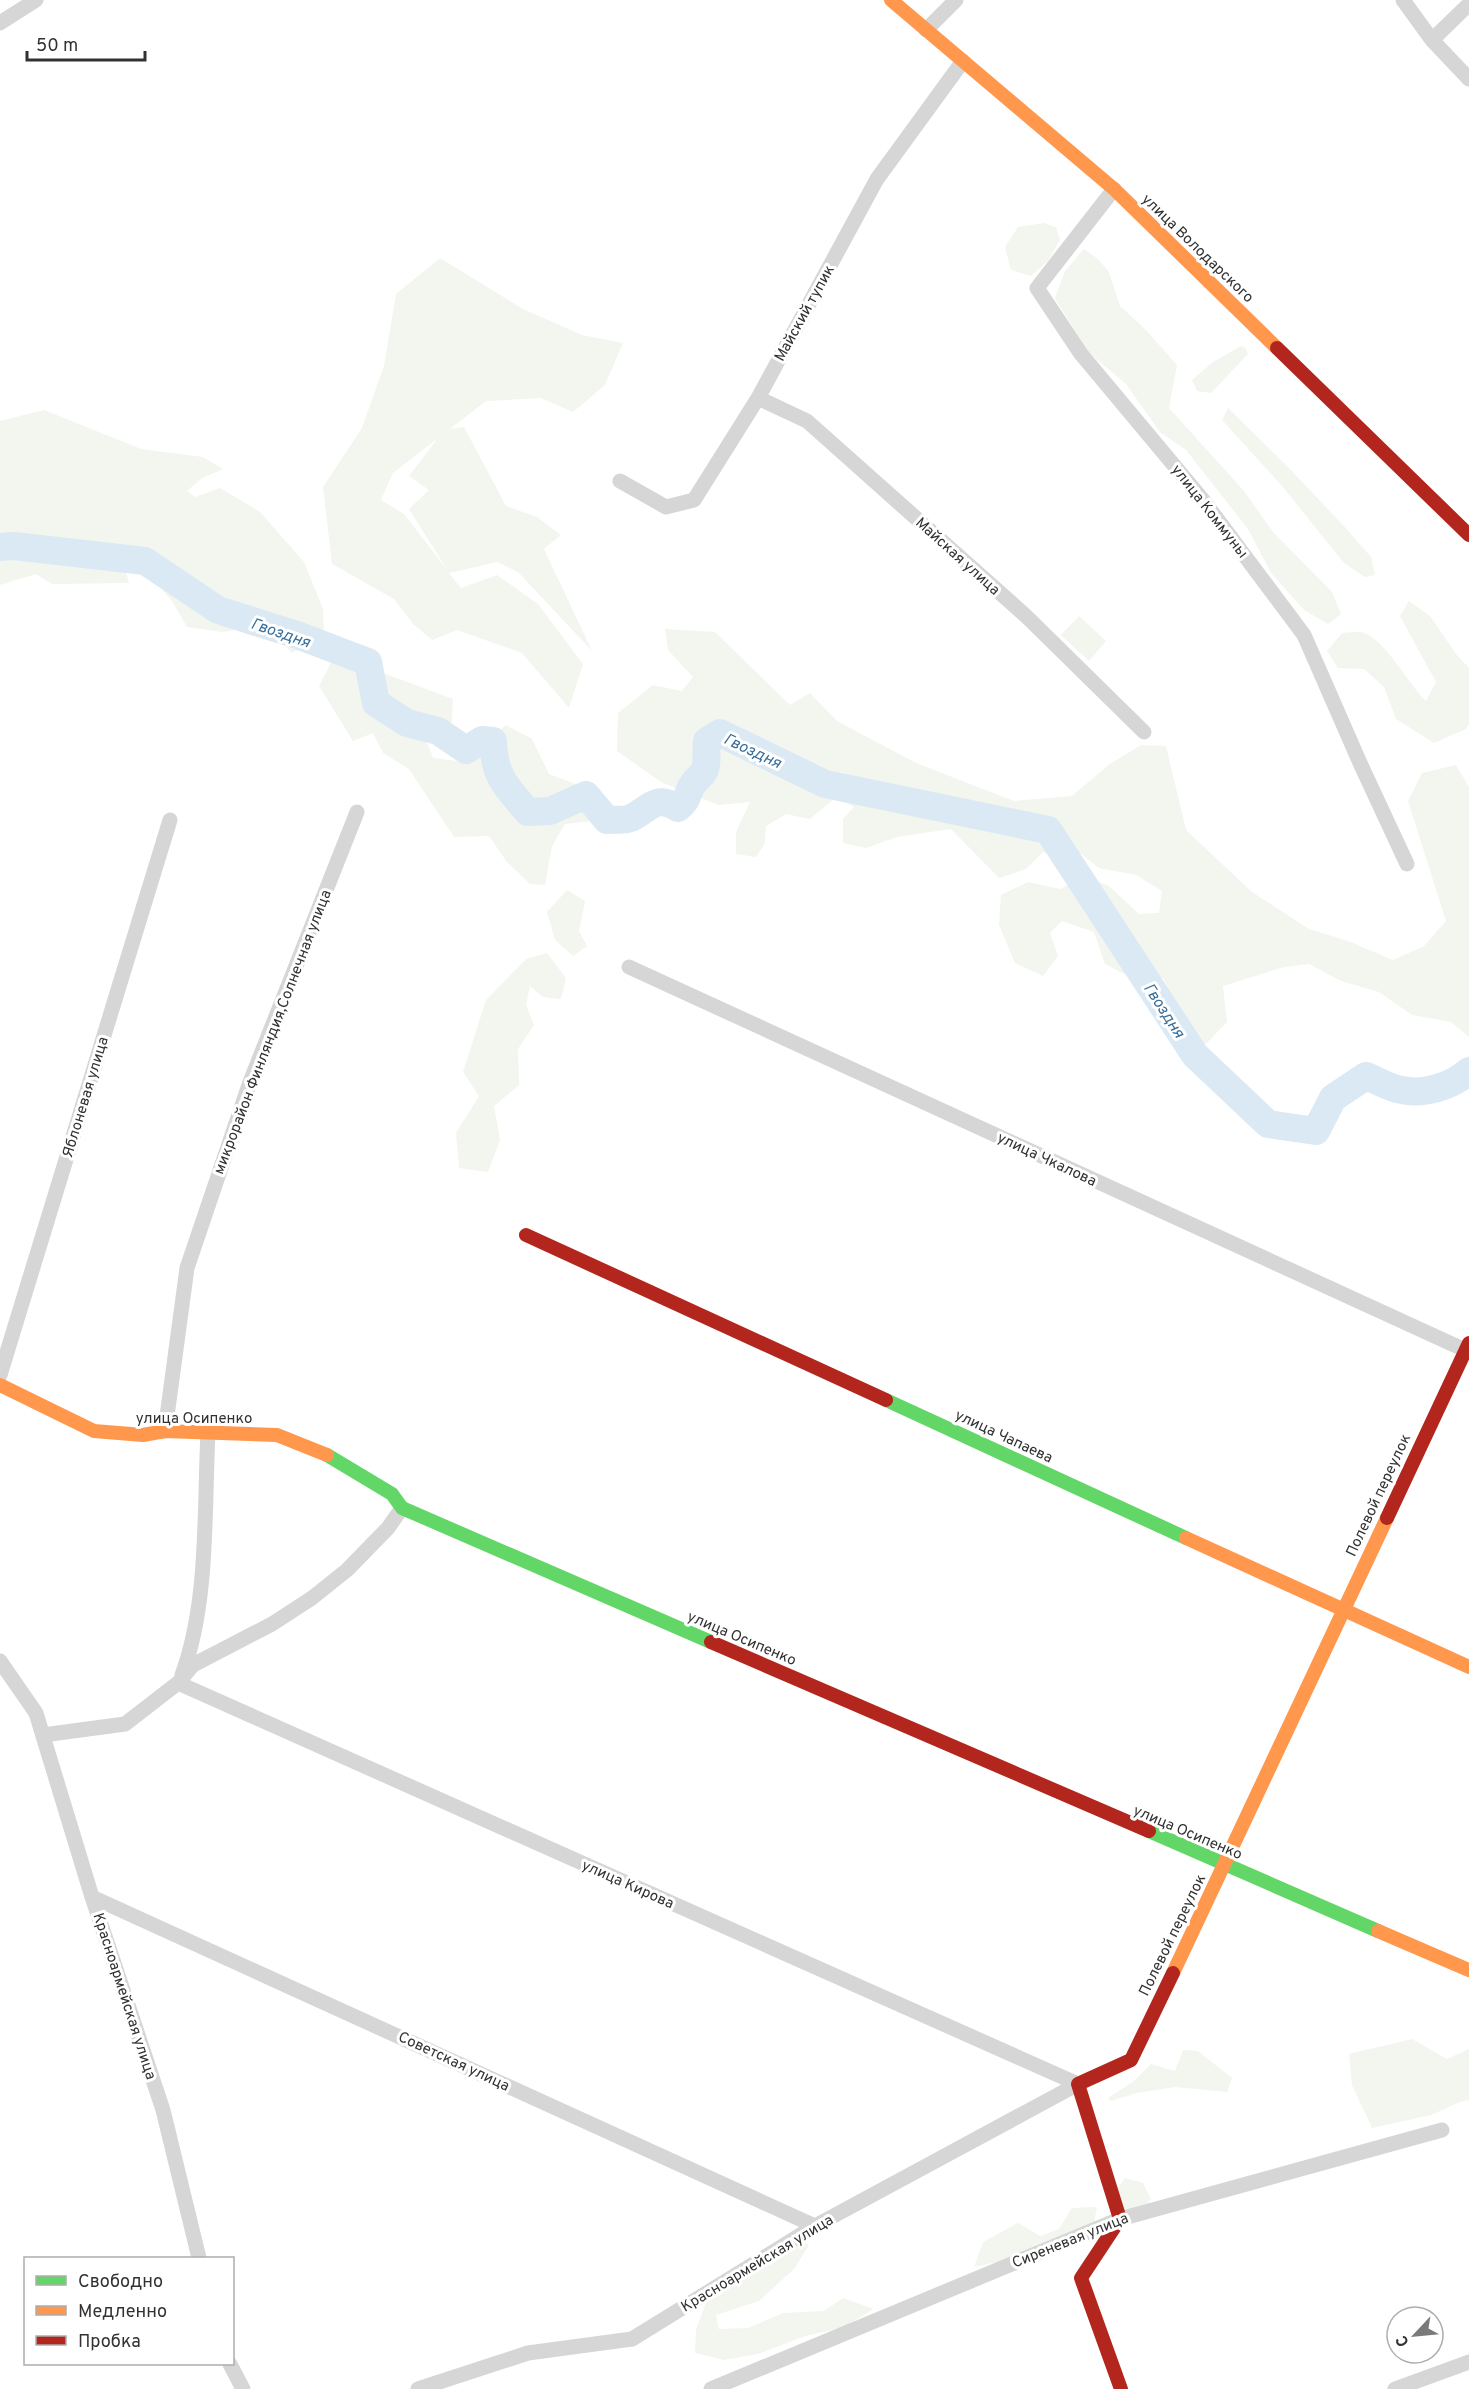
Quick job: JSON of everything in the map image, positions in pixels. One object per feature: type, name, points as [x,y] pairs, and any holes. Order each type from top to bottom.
[{"type":"street","points":[[0,23],[36,0]]},
{"type":"street","name":"улица Володарского","points":[[891,0],[1114,189],[1469,535]]},
{"type":"street","points":[[926,30],[956,0]]},
{"type":"street","points":[[1403,0],[1432,40],[1469,79]]},
{"type":"street","points":[[1432,40],[1469,4]]},
{"type":"street","name":"Майский тупик","points":[[620,481],[666,507],[694,500],[758,398],[877,179],[963,61]]},
{"type":"street","name":"улица Коммуны","points":[[1114,189],[1037,288],[1081,354],[1203,500],[1304,635],[1407,864]]},
{"type":"street","name":"Майская улица","points":[[758,398],[807,421],[1026,616],[1144,732]]},
{"type":"street","name":"микрорайон Финляндия,Солнечная улица","points":[[165,1431],[187,1268],[250,1082],[357,812]]},
{"type":"street","name":"Яблоневая улица","points":[[0,1375],[170,820]]},
{"type":"street","name":"улица Чкалова","points":[[629,968],[1467,1347]]},
{"type":"street","name":"улица Чапаева","points":[[526,1235],[1469,1667]]},
{"type":"street","name":"Полевой переулок","points":[[1078,2084],[1131,2060],[1467,1347]]},
{"type":"street","name":"улица Осипенко","points":[[0,1385],[94,1431],[143,1436],[165,1431],[277,1435],[326,1455],[350,1468],[392,1494],[402,1508],[1224,1866],[1469,1970]]},
{"type":"street","points":[[178,1683],[192,1648],[200,1602],[208,1432]]},
{"type":"street","points":[[0,1660],[36,1713],[43,1735],[125,1724],[178,1683],[193,1665],[272,1624],[321,1591],[347,1570],[388,1528],[402,1508]]},
{"type":"street","name":"улица Кирова","points":[[178,1683],[1078,2084]]},
{"type":"street","name":"Красноармейская улица","points":[[43,1735],[92,1896],[163,2110],[199,2257]]},
{"type":"street","name":"Советская улица","points":[[92,1896],[815,2226]]},
{"type":"street","points":[[1078,2084],[1120,2218],[1081,2278],[1121,2389]]},
{"type":"street","name":"Красноармейская улица","points":[[418,2389],[528,2353],[632,2339],[815,2226],[1078,2084]]},
{"type":"street","name":"Сиреневая улица","points":[[711,2389],[1120,2218],[1442,2130]]},
{"type":"street","points":[[1395,2389],[1469,2362]]},
{"type":"street","points":[[231,2365],[243,2389]]},
{"type":"shaded area","points":[[1044,223],[1056,227],[1060,240],[1048,261],[1031,276],[1011,270],[1005,247],[1018,227]]},
{"type":"shaded area","points":[[1084,249],[1098,259],[1109,272],[1120,306],[1145,329],[1177,365],[1169,408],[1244,491],[1273,532],[1332,592],[1341,614],[1328,624],[1304,610],[1271,573],[1248,529],[1186,450],[1160,432],[1126,384],[1087,351],[1055,298],[1065,271]]},
{"type":"shaded area","points":[[440,258],[523,309],[582,335],[623,343],[605,385],[573,412],[541,398],[486,401],[450,429],[464,427],[506,506],[537,517],[561,535],[544,549],[592,651],[518,572],[497,562],[449,573],[461,588],[497,575],[538,604],[583,664],[569,708],[522,653],[457,630],[432,640],[413,624],[394,599],[332,564],[323,487],[362,428],[384,366],[396,294]],"holes":[[[438,438],[409,476],[429,490],[409,509],[448,571],[404,514],[381,500],[393,473]]]},
{"type":"shaded area","points":[[1241,346],[1246,348],[1248,354],[1211,393],[1197,391],[1192,380],[1213,362]]},
{"type":"shaded area","points":[[1228,408],[1342,524],[1371,557],[1375,575],[1365,577],[1344,563],[1282,486],[1222,420]]},
{"type":"shaded area","points":[[44,410],[141,449],[203,457],[223,469],[202,478],[187,491],[195,497],[220,488],[260,512],[304,562],[323,609],[324,635],[292,653],[278,638],[254,627],[222,632],[187,627],[172,601],[144,568],[120,553],[56,546],[0,544],[0,421]]},
{"type":"shaded area","points":[[33,556],[95,560],[125,568],[129,583],[52,584],[36,574],[0,585],[0,558]]},
{"type":"shaded area","points":[[1409,601],[1430,616],[1456,654],[1469,668],[1469,724],[1466,729],[1434,743],[1396,719],[1384,687],[1364,669],[1338,668],[1327,651],[1342,633],[1361,632],[1369,635],[1387,651],[1426,701],[1436,682],[1400,616]]},
{"type":"shaded area","points":[[1079,616],[1106,641],[1089,661],[1061,635]]},
{"type":"shaded area","points":[[665,629],[715,632],[790,705],[810,693],[837,721],[916,763],[1014,801],[1072,796],[1110,764],[1141,745],[1166,746],[1186,830],[1252,892],[1309,929],[1348,941],[1393,960],[1424,946],[1446,921],[1408,801],[1422,773],[1456,765],[1469,787],[1469,1037],[1451,1022],[1412,1015],[1379,992],[1341,981],[1309,964],[1284,967],[1223,986],[1227,1022],[1207,1043],[1180,1053],[1163,1032],[1173,999],[1163,978],[1132,978],[1105,964],[1094,932],[1062,921],[1050,933],[1058,956],[1043,976],[1015,963],[999,925],[1001,895],[1028,882],[1060,889],[1084,876],[1109,886],[1139,914],[1159,913],[1162,891],[1136,875],[1099,868],[1080,853],[1043,852],[1026,869],[999,878],[951,829],[897,837],[866,848],[843,843],[843,819],[854,807],[836,797],[810,819],[786,814],[766,826],[765,843],[756,857],[736,854],[736,832],[750,802],[718,805],[661,782],[617,751],[618,713],[653,685],[682,691],[693,677],[668,650]]},
{"type":"shaded area","points":[[335,655],[453,699],[451,731],[426,739],[433,758],[465,762],[506,725],[532,739],[549,774],[597,792],[603,805],[591,821],[565,824],[552,846],[545,885],[530,884],[507,862],[489,836],[454,837],[409,769],[383,753],[373,733],[353,741],[319,686]]},
{"type":"shaded area","points":[[567,890],[585,901],[579,931],[587,946],[573,956],[555,940],[547,912]]},
{"type":"shaded area","points":[[547,953],[566,978],[561,999],[543,997],[530,986],[526,1005],[534,1025],[518,1049],[519,1085],[494,1106],[500,1140],[488,1172],[459,1168],[456,1133],[479,1096],[463,1072],[486,1000],[526,959]]},
{"type":"shaded area","points":[[1412,2039],[1447,2059],[1469,2049],[1469,2100],[1431,2115],[1372,2128],[1352,2085],[1349,2054]]},
{"type":"shaded area","points":[[1183,2050],[1198,2051],[1232,2078],[1227,2092],[1175,2087],[1137,2093],[1111,2101],[1108,2098],[1134,2081],[1151,2064],[1175,2071]]},
{"type":"shaded area","points":[[1125,2178],[1143,2183],[1151,2199],[1145,2207],[1125,2211],[1115,2192]]},
{"type":"shaded area","points":[[1097,2207],[1094,2222],[1014,2258],[974,2267],[983,2242],[1018,2223],[1040,2236],[1059,2229],[1072,2208]]},
{"type":"shaded area","points":[[800,2238],[809,2245],[794,2269],[759,2301],[716,2315],[719,2329],[748,2328],[783,2313],[824,2311],[843,2298],[873,2309],[845,2327],[805,2336],[758,2354],[724,2360],[695,2353],[696,2329],[706,2303],[759,2262]]},
{"type":"waterway","name":"Гвоздня","points":[[0,547],[14,546],[145,561],[218,610],[297,635],[368,662],[376,703],[407,723],[438,731],[466,750],[482,740],[493,741],[499,772],[513,795],[528,812],[550,811],[586,795],[607,820],[631,818],[658,803],[664,802],[678,808],[704,771],[707,741],[720,733],[825,784],[1048,830],[1195,1055],[1268,1124],[1316,1131],[1333,1098],[1366,1076],[1397,1089],[1419,1091],[1446,1085],[1469,1071]]},
{"type":"traffic: fast","points":[[886,1400],[1186,1538]]},
{"type":"traffic: fast","points":[[327,1455],[392,1494],[402,1508],[711,1642]]},
{"type":"traffic: fast","points":[[1149,1831],[1378,1931]]},
{"type":"traffic: slow","points":[[891,0],[1114,189],[1277,348]]},
{"type":"traffic: slow","points":[[0,1385],[94,1431],[143,1435],[165,1431],[277,1435],[327,1455]]},
{"type":"traffic: slow","points":[[1173,1973],[1387,1518]]},
{"type":"traffic: slow","points":[[1186,1538],[1469,1667]]},
{"type":"traffic: slow","points":[[1378,1931],[1469,1970]]},
{"type":"traffic: jam","points":[[1277,348],[1469,535]]},
{"type":"traffic: jam","points":[[526,1235],[886,1400]]},
{"type":"traffic: jam","points":[[1387,1518],[1469,1343]]},
{"type":"traffic: jam","points":[[711,1642],[1149,1831]]},
{"type":"traffic: jam","points":[[1121,2389],[1081,2278],[1120,2219],[1078,2084],[1131,2060],[1173,1973]]}]
